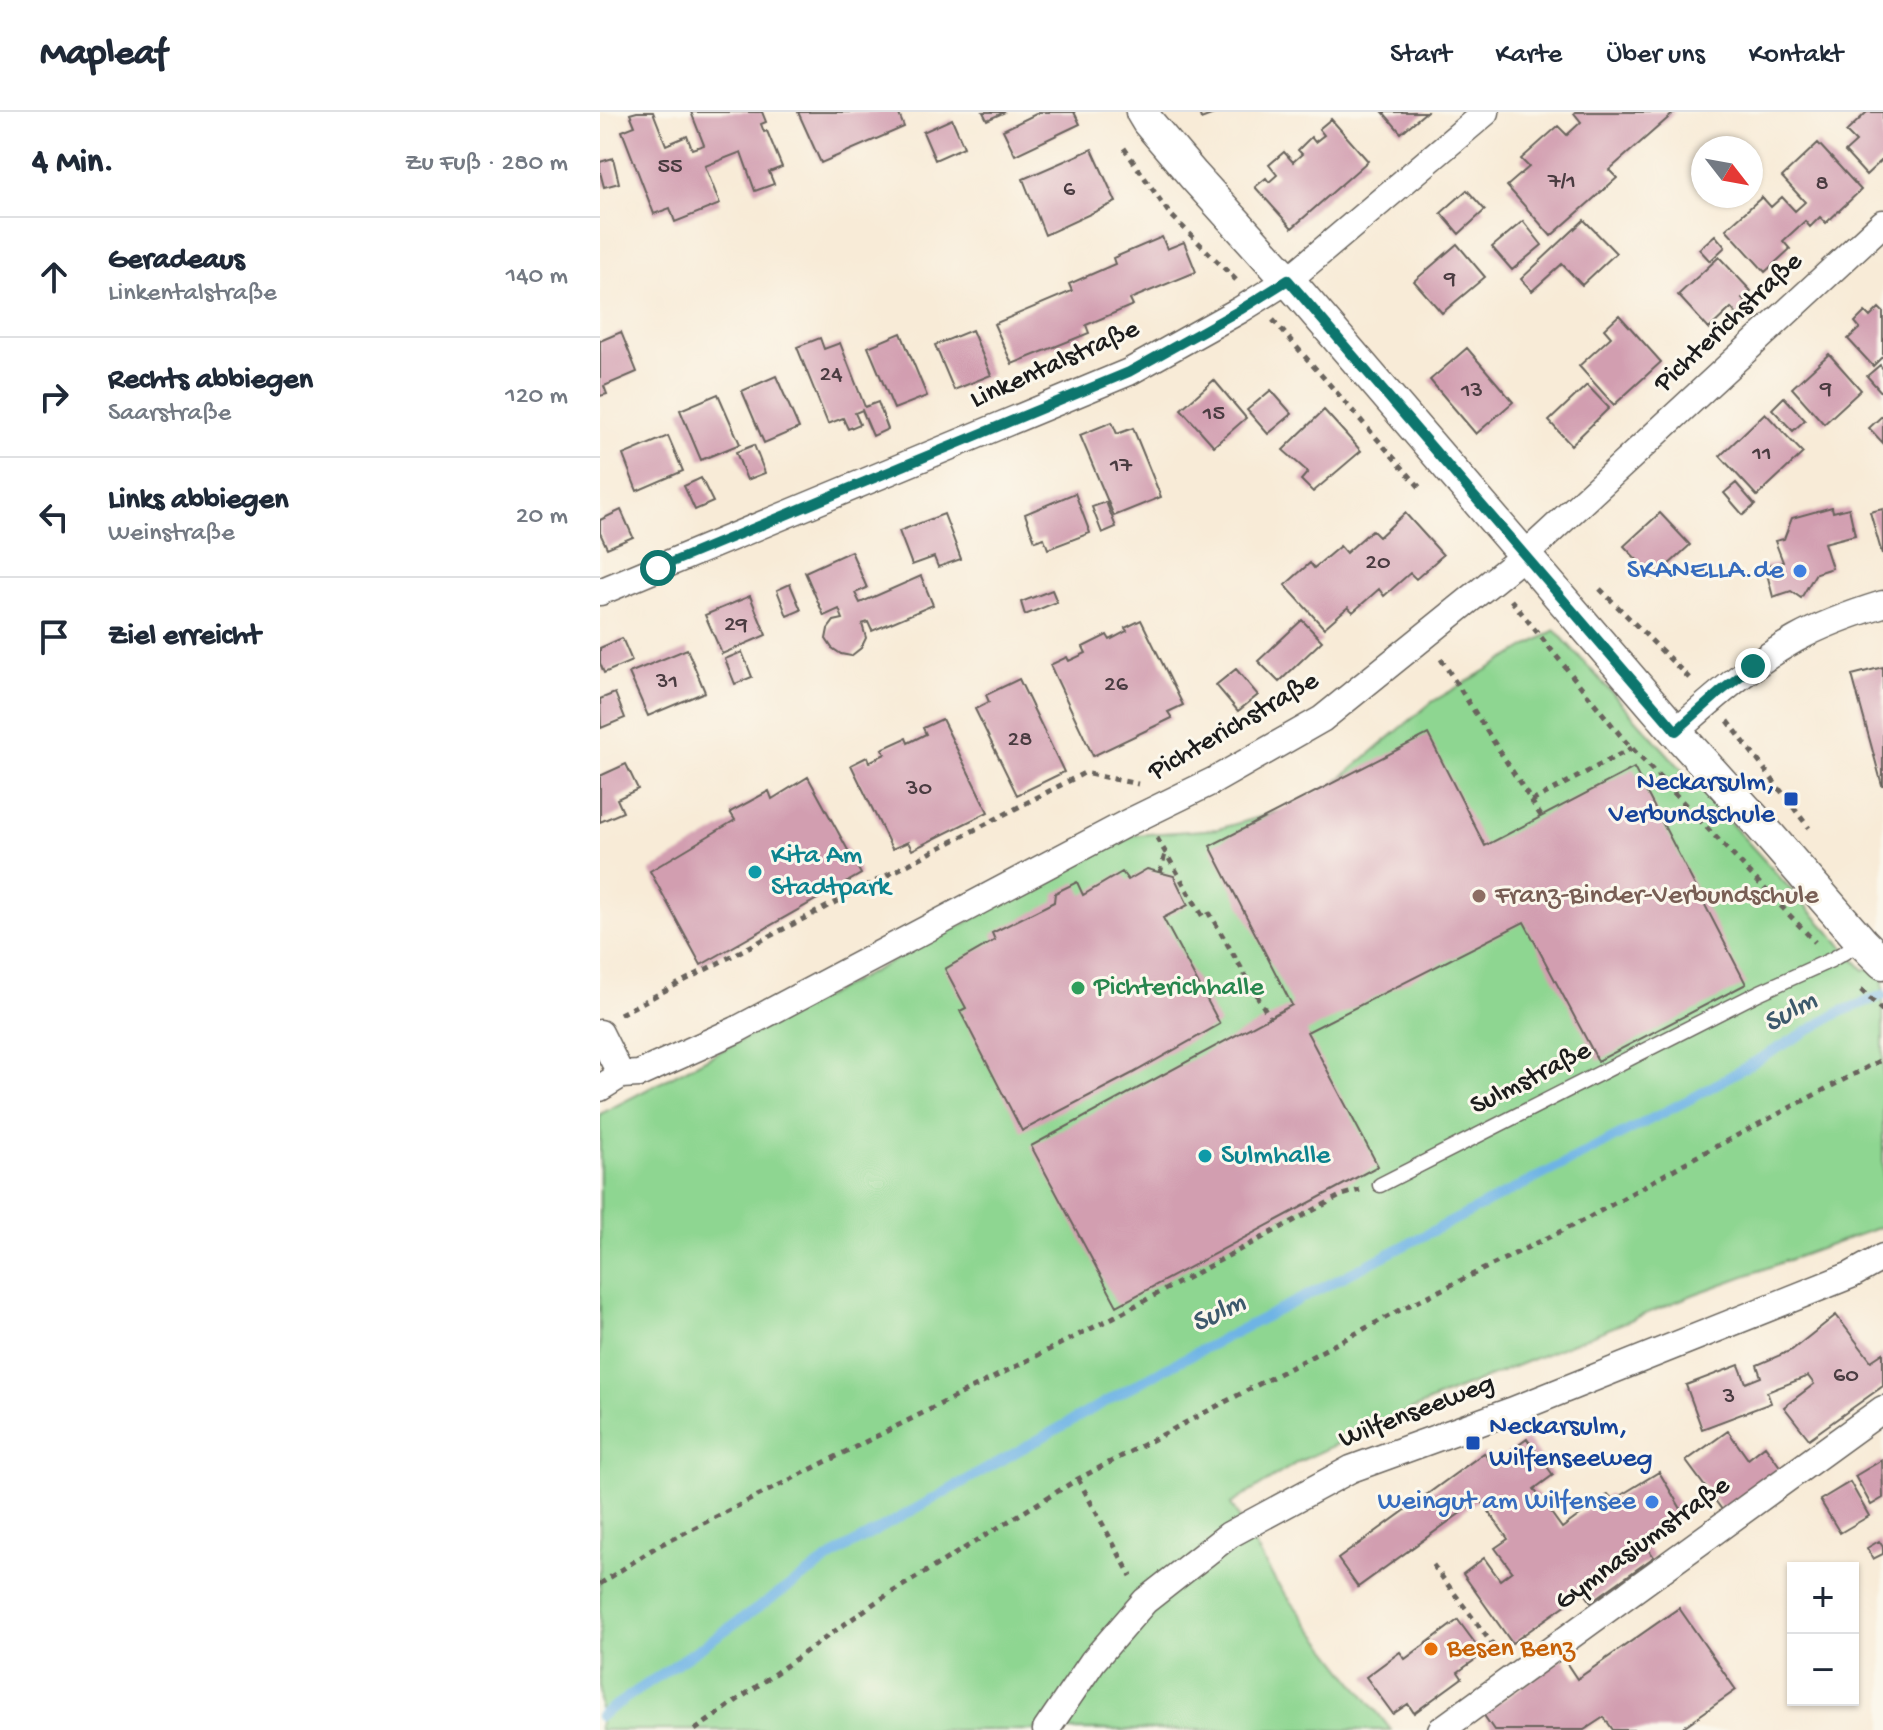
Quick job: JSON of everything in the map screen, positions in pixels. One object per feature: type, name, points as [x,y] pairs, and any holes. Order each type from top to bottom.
[{"type":"street","points":[[1142,112],[1193,175],[1288,280],[1676,731],[1873,952]]},
{"type":"street","name":"Linkentalstraße","points":[[600,592],[1129,372],[1288,280],[1486,112]]},
{"type":"street","name":"Pichterichstraße","points":[[611,1082],[639,1074],[736,1030],[1226,774],[1322,719],[1525,555],[1883,223]]},
{"type":"street","points":[[1676,731],[1753,666],[1797,638],[1883,604]]},
{"type":"street","points":[[606,1025],[611,1082]]},
{"type":"street","name":"Wilfenseeweg","points":[[1046,1730],[1093,1661],[1145,1601],[1229,1535],[1351,1469],[1525,1405],[1851,1275],[1883,1257]]},
{"type":"street","name":"Gymnasiumstraße","points":[[1441,1730],[1883,1409]]},
{"type":"lane","name":"Sulmstraße","points":[[1380,1185],[1758,993],[1831,960],[1873,952]]},
{"type":"path","points":[[1121,144],[1169,213],[1256,300],[1424,493]]},
{"type":"path","points":[[1494,579],[1632,748],[1831,960]]},
{"type":"path","points":[[1426,635],[1541,816]]},
{"type":"path","points":[[1532,801],[1632,748]]},
{"type":"path","points":[[606,1025],[1084,773],[1186,794]]},
{"type":"path","points":[[1144,815],[1203,917],[1210,914],[1270,1018]]},
{"type":"path","points":[[1160,873],[1165,853]]},
{"type":"path","points":[[1853,982],[1883,1011]]},
{"type":"path","points":[[695,1730],[876,1602],[1078,1479],[1408,1306],[1588,1218],[1692,1159],[1883,1059]]},
{"type":"path","points":[[600,1584],[656,1547],[1112,1318],[1342,1195],[1380,1185]]},
{"type":"path","points":[[1078,1479],[1145,1601]]},
{"type":"path","points":[[1433,1565],[1516,1676]]},
{"type":"green space","points":[[1555,630],[1864,970],[1883,963],[1883,1226],[1695,1294],[1444,1395],[1298,1462],[1231,1504],[1276,1582],[1391,1730],[600,1730],[600,1114],[1134,835],[1218,829],[1312,802],[1432,702]]},
{"type":"building","points":[[653,112],[666,145],[687,136],[692,149],[704,145],[691,112],[762,112],[766,122],[761,124],[782,167],[769,172],[774,184],[755,191],[741,152],[705,166],[720,204],[675,222],[670,208],[654,214],[622,131],[635,126],[630,114]]},
{"type":"building","points":[[798,112],[898,112],[904,127],[821,163]]},
{"type":"building","points":[[983,112],[1005,112],[987,120]]},
{"type":"building","points":[[1040,112],[1074,112],[1080,124],[1015,155],[1003,130]]},
{"type":"building","points":[[1199,112],[1219,112],[1201,119]]},
{"type":"building","points":[[1383,112],[1426,112],[1401,133]]},
{"type":"building","points":[[1575,112],[1675,112],[1609,170],[1617,178],[1551,236],[1507,186],[1529,167],[1521,159],[1558,126],[1567,135],[1581,122]]},
{"type":"building","points":[[1867,112],[1883,112],[1883,159],[1866,175],[1845,152],[1856,142],[1846,132]]},
{"type":"building","points":[[952,119],[964,147],[935,160],[923,132]]},
{"type":"building","points":[[1331,119],[1368,161],[1292,228],[1255,187],[1266,178],[1269,182],[1277,175],[1269,165],[1284,152],[1293,162],[1302,154],[1298,150],[1311,137],[1315,142],[1324,135],[1319,129]]},
{"type":"building","points":[[1818,143],[1861,190],[1826,223],[1820,217],[1810,227],[1805,221],[1783,241],[1790,249],[1765,272],[1726,229],[1750,208],[1763,208],[1763,198],[1771,207],[1782,197],[1795,211],[1805,202],[1782,177]]},
{"type":"building","points":[[1092,149],[1116,202],[1045,235],[1023,179]]},
{"type":"building","points":[[613,158],[619,183],[604,187],[600,162]]},
{"type":"building","points":[[1467,190],[1485,210],[1459,234],[1441,213]]},
{"type":"building","points":[[1584,220],[1616,253],[1582,285],[1562,264],[1532,291],[1521,279]]},
{"type":"building","points":[[1523,221],[1542,245],[1512,270],[1492,247]]},
{"type":"building","points":[[1715,235],[1725,247],[1710,261],[1699,249]]},
{"type":"building","points":[[1162,237],[1167,249],[1184,242],[1196,272],[1130,299],[1133,305],[1086,325],[1089,333],[1012,364],[994,324],[1072,291],[1069,284],[1115,264],[1113,258]]},
{"type":"building","points":[[1457,244],[1485,277],[1442,313],[1414,281]]},
{"type":"building","points":[[1719,257],[1751,291],[1742,299],[1749,306],[1738,316],[1731,308],[1709,329],[1678,295]]},
{"type":"building","points":[[1879,308],[1883,312],[1883,356],[1873,366],[1848,339],[1860,328],[1855,322],[1865,312],[1870,317]]},
{"type":"building","points":[[1619,315],[1661,362],[1614,405],[1579,366],[1611,337],[1604,329]]},
{"type":"building","points":[[972,330],[991,375],[954,390],[935,345]]},
{"type":"building","points":[[621,332],[637,372],[604,386],[607,394],[600,396],[600,341]]},
{"type":"building","points":[[901,333],[927,396],[894,409],[868,347]]},
{"type":"building","points":[[820,338],[824,349],[840,343],[865,407],[878,402],[888,429],[873,436],[862,410],[855,413],[860,424],[848,429],[843,418],[828,424],[797,347]]},
{"type":"building","points":[[1467,348],[1513,402],[1476,434],[1430,380]]},
{"type":"building","points":[[1829,354],[1861,390],[1824,424],[1792,388]]},
{"type":"building","points":[[1880,365],[1883,369],[1883,394],[1867,376]]},
{"type":"building","points":[[776,376],[799,428],[764,443],[742,391]]},
{"type":"building","points":[[1214,380],[1246,418],[1214,446],[1181,409]]},
{"type":"building","points":[[1587,385],[1609,408],[1571,445],[1549,421]]},
{"type":"building","points":[[1271,390],[1292,414],[1268,434],[1247,410]]},
{"type":"building","points":[[718,394],[740,444],[701,460],[680,410]]},
{"type":"building","points":[[1784,397],[1805,420],[1793,431],[1772,409]]},
{"type":"building","points":[[1324,410],[1361,451],[1313,492],[1301,480],[1308,472],[1283,450]]},
{"type":"building","points":[[1765,413],[1803,453],[1757,496],[1720,456]]},
{"type":"building","points":[[1883,415],[1883,443],[1869,428]]},
{"type":"building","points":[[1112,422],[1117,434],[1133,428],[1161,497],[1114,516],[1080,435]]},
{"type":"building","points":[[668,436],[683,471],[637,491],[623,455]]},
{"type":"building","points":[[754,445],[765,473],[747,480],[736,452]]},
{"type":"building","points":[[701,478],[713,502],[695,510],[684,486]]},
{"type":"building","points":[[1736,483],[1755,505],[1743,515],[1724,493]]},
{"type":"building","points":[[1075,493],[1090,533],[1048,549],[1044,538],[1035,541],[1025,514]]},
{"type":"building","points":[[1106,502],[1116,527],[1102,533],[1092,507]]},
{"type":"building","points":[[1832,507],[1833,512],[1849,508],[1855,535],[1824,543],[1832,568],[1816,573],[1801,598],[1791,591],[1773,597],[1765,566],[1783,562],[1775,541],[1784,539],[1792,518]]},
{"type":"building","points":[[1883,509],[1883,554],[1882,554],[1870,512]]},
{"type":"building","points":[[621,510],[633,537],[607,548],[600,533],[600,520]]},
{"type":"building","points":[[1405,513],[1443,555],[1416,579],[1410,573],[1384,596],[1379,589],[1353,612],[1348,607],[1324,628],[1285,585],[1310,563],[1314,568],[1340,546],[1346,553],[1372,530],[1379,537]]},
{"type":"building","points":[[1660,513],[1690,545],[1654,578],[1624,546]]},
{"type":"building","points":[[944,514],[961,559],[938,567],[934,557],[912,565],[899,531]]},
{"type":"building","points":[[851,551],[867,588],[855,593],[860,603],[921,576],[933,605],[872,631],[868,622],[862,624],[866,638],[861,648],[851,656],[832,648],[826,639],[834,621],[843,619],[839,609],[824,616],[805,572]]},
{"type":"building","points":[[790,584],[801,610],[787,616],[777,590]]},
{"type":"building","points":[[1052,590],[1057,602],[1025,615],[1021,602]]},
{"type":"building","points":[[750,596],[766,635],[722,654],[705,615]]},
{"type":"building","points":[[1141,620],[1183,705],[1168,712],[1172,718],[1093,756],[1050,665],[1086,653],[1083,647],[1107,635],[1110,640]]},
{"type":"building","points":[[1302,620],[1322,641],[1279,682],[1258,661]]},
{"type":"building","points":[[622,638],[632,661],[604,673],[600,648]]},
{"type":"building","points":[[687,649],[705,692],[648,716],[629,673]]},
{"type":"building","points":[[742,652],[752,677],[735,684],[725,659]]},
{"type":"building","points":[[1883,667],[1883,785],[1882,785],[1852,675]]},
{"type":"building","points":[[1236,669],[1258,695],[1238,711],[1216,685]]},
{"type":"building","points":[[1019,679],[1064,772],[1017,795],[975,709],[989,702],[986,695]]},
{"type":"building","points":[[615,693],[625,718],[601,728],[600,699]]},
{"type":"building","points":[[942,719],[988,812],[912,850],[908,842],[892,849],[851,765],[867,757],[869,762],[885,754],[882,749],[906,738],[908,743],[926,734],[923,728]]},
{"type":"building","points":[[1428,734],[1485,846],[1634,768],[1746,984],[1598,1061],[1524,922],[1307,1032],[1378,1166],[1117,1306],[1031,1146],[1292,1005],[1210,846]]},
{"type":"building","points":[[626,764],[638,789],[617,799],[623,812],[600,822],[600,776]]},
{"type":"building","name":"Kita Am Stadtpark","points":[[808,777],[861,874],[701,965],[650,871],[735,820],[730,812],[769,791],[772,799]]},
{"type":"building","name":"Pichterichhalle","points":[[1147,869],[1174,876],[1188,905],[1163,918],[1220,1024],[1022,1131],[960,1011],[966,1008],[945,969],[995,940],[992,933],[1054,902],[1055,893],[1077,882],[1083,895],[1122,872],[1128,880]]},
{"type":"building","points":[[1836,1315],[1871,1361],[1883,1353],[1883,1386],[1809,1439],[1784,1407],[1814,1384],[1808,1376],[1767,1392],[1771,1403],[1702,1429],[1686,1385],[1739,1365],[1746,1383],[1761,1377],[1757,1365],[1792,1350]]},
{"type":"building","points":[[1728,1431],[1748,1459],[1765,1446],[1781,1468],[1723,1511],[1686,1461]]},
{"type":"building","points":[[1527,1439],[1553,1475],[1534,1489],[1562,1528],[1608,1494],[1613,1500],[1659,1472],[1684,1514],[1642,1540],[1654,1557],[1591,1602],[1584,1592],[1512,1643],[1463,1574],[1484,1558],[1500,1580],[1512,1571],[1495,1548],[1508,1539],[1480,1499],[1358,1587],[1338,1559],[1484,1453],[1492,1464]]},
{"type":"building","points":[[1882,1460],[1883,1498],[1871,1505],[1855,1476]]},
{"type":"building","points":[[1850,1482],[1869,1516],[1840,1533],[1820,1500]]},
{"type":"building","points":[[1879,1541],[1883,1554],[1873,1559],[1867,1548]]},
{"type":"building","points":[[1679,1608],[1736,1690],[1679,1730],[1613,1730],[1604,1717],[1584,1730],[1494,1730],[1483,1714],[1563,1658],[1577,1679]]},
{"type":"building","points":[[1458,1620],[1483,1654],[1458,1672],[1462,1678],[1414,1713],[1408,1704],[1393,1714],[1366,1677],[1400,1652],[1405,1659]]},
{"type":"waterway","name":"Sulm","points":[[600,1716],[844,1549],[1162,1370],[1696,1096],[1840,1012],[1883,995]]},
{"type":"place","name":"SKANELLA.de","points":[[1800,571]]},
{"type":"place","name":"Neckarsulm, Verbundschule","points":[[1791,799]]},
{"type":"place","name":"Kita Am Stadtpark","points":[[755,872]]},
{"type":"place","name":"Franz-Binder-Verbundschule","points":[[1479,896]]},
{"type":"place","name":"Pichterichhalle","points":[[1078,988]]},
{"type":"place","name":"Sulmhalle","points":[[1205,1156]]},
{"type":"place","name":"Neckarsulm, Wilfenseeweg","points":[[1473,1443]]},
{"type":"place","name":"Weingut am Wilfensee","points":[[1652,1502]]},
{"type":"place","name":"Besen Benz","points":[[1431,1649]]},
{"type":"route","points":[[658,568],[1129,372],[1288,280],[1676,731],[1753,666]]}]
